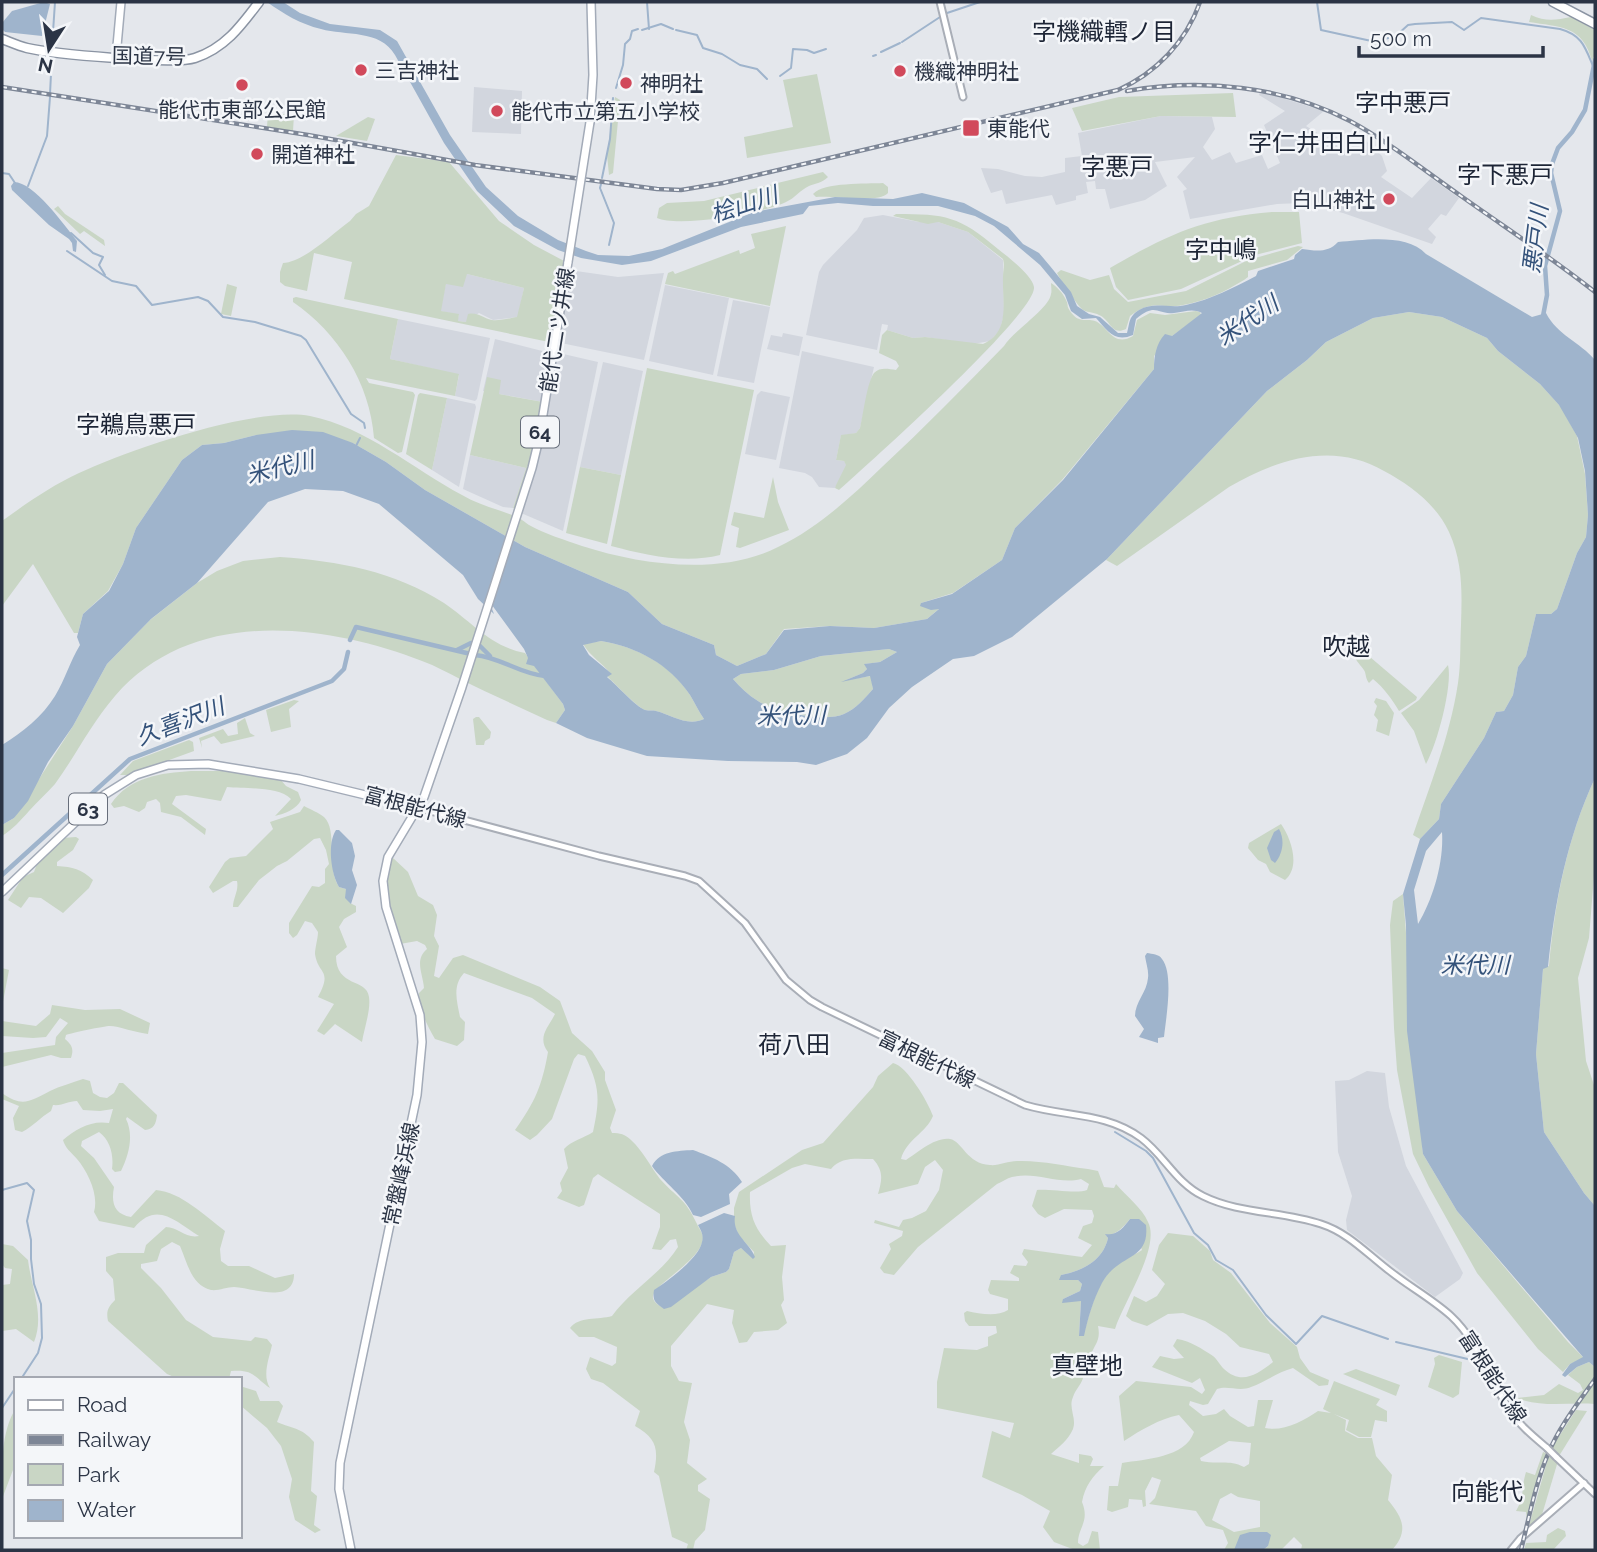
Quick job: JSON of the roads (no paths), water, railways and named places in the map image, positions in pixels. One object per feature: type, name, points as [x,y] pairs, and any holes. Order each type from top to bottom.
[{"type":"highway","name":"国道7号","points":[[2,39],[29,48],[116,57],[188,60],[213,50],[241,27],[259,2]]},
{"type":"highway","points":[[1557,4],[1595,24]]},
{"type":"main road","points":[[116,57],[121,2]]},
{"type":"main road","name":"能代二ツ井線","points":[[419,808],[464,681],[539,439],[590,122],[593,75],[591,2]]},
{"type":"main road","points":[[940,2],[963,97]]},
{"type":"main road","name":"富根能代線","points":[[2,891],[104,795],[136,775],[152,769],[194,763],[311,781],[699,881],[745,923],[779,972],[810,1000],[1025,1105],[1042,1110],[1097,1117],[1118,1125],[1141,1139],[1180,1180],[1202,1196],[1228,1205],[1298,1218],[1338,1230],[1436,1304],[1460,1326],[1482,1358],[1509,1410],[1595,1494]]},
{"type":"main road","name":"常盤峰浜線","points":[[351,1550],[339,1489],[340,1463],[417,1094],[422,1042],[420,1014],[386,907],[383,881],[388,857],[419,808]]},
{"type":"main road","points":[[1511,1550],[1584,1483]]},
{"type":"water","points":[[44,2],[50,4],[42,36],[5,32],[2,29],[2,23],[12,11]]},
{"type":"water","name":"米代川","points":[[267,2],[283,2],[300,13],[330,24],[380,30],[397,41],[450,135],[486,187],[518,216],[558,240],[598,255],[629,256],[662,249],[754,212],[835,197],[893,199],[922,193],[964,203],[1008,227],[1023,244],[1039,253],[1071,292],[1077,306],[1100,317],[1118,333],[1127,333],[1133,315],[1145,307],[1196,303],[1231,289],[1256,276],[1258,271],[1294,259],[1302,249],[1322,250],[1338,242],[1397,240],[1418,247],[1532,317],[1546,313],[1562,333],[1595,360],[1595,778],[1577,824],[1564,870],[1548,967],[1543,969],[1536,1054],[1544,1132],[1595,1206],[1595,1367],[1589,1362],[1577,1367],[1565,1377],[1562,1375],[1570,1364],[1583,1357],[1457,1211],[1423,1154],[1407,1031],[1403,894],[1420,839],[1439,819],[1441,804],[1484,738],[1496,712],[1504,711],[1513,695],[1518,667],[1526,656],[1536,614],[1551,614],[1557,609],[1577,553],[1586,537],[1588,515],[1585,471],[1578,438],[1559,405],[1540,384],[1498,351],[1487,338],[1442,317],[1409,312],[1373,318],[1326,342],[1267,391],[1107,559],[1012,637],[974,656],[953,659],[912,687],[889,708],[867,738],[847,754],[816,765],[647,756],[587,738],[556,723],[565,710],[563,704],[534,666],[526,664],[528,658],[524,649],[489,601],[494,614],[478,599],[463,575],[379,504],[343,491],[305,489],[268,502],[197,583],[151,619],[107,664],[73,726],[48,762],[28,801],[14,818],[2,825],[2,745],[32,724],[55,696],[80,645],[77,637],[83,614],[109,591],[123,564],[136,528],[182,460],[202,445],[292,430],[323,432],[353,443],[386,462],[425,490],[525,547],[628,592],[662,624],[714,645],[716,655],[737,666],[766,654],[784,630],[830,626],[874,628],[927,619],[939,609],[931,610],[920,606],[921,603],[952,594],[1002,560],[1015,528],[1063,480],[1154,369],[1156,350],[1165,334],[1172,336],[1202,313],[1148,311],[1136,319],[1133,335],[1116,336],[1096,318],[1082,319],[1071,311],[1065,295],[1040,265],[994,226],[975,216],[938,206],[838,203],[809,206],[803,214],[741,227],[651,261],[622,265],[581,258],[558,250],[514,226],[477,191],[444,143],[388,47],[371,37],[330,31],[306,24]],"holes":[[[601,641],[627,648],[662,666],[682,684],[704,719],[686,721],[645,710],[636,704],[607,677],[612,674],[589,655],[583,645]],[[889,649],[897,652],[880,662],[864,664],[867,669],[863,673],[841,682],[870,676],[873,689],[852,709],[836,716],[813,717],[776,709],[754,699],[733,679],[741,674],[774,670],[821,656]],[[1442,832],[1436,880],[1418,924],[1414,890],[1426,851]]]},
{"type":"water","points":[[14,182],[30,189],[48,206],[77,241],[76,252],[73,251],[69,239],[49,225],[12,190]]},
{"type":"water","points":[[1279,829],[1282,846],[1275,863],[1271,860],[1267,848],[1274,832]]},
{"type":"water","points":[[336,830],[352,843],[355,856],[352,870],[357,885],[351,904],[345,898],[346,889],[339,887],[332,867],[331,850]]},
{"type":"water","points":[[1147,953],[1161,957],[1168,975],[1164,1037],[1158,1038],[1158,1043],[1139,1037],[1144,1029],[1135,1016],[1147,983]]},
{"type":"water","points":[[693,1150],[727,1166],[742,1182],[729,1194],[730,1204],[701,1217],[693,1215],[652,1166],[664,1155]]},
{"type":"water","points":[[724,1213],[735,1216],[738,1233],[755,1257],[753,1259],[741,1248],[734,1252],[726,1272],[711,1277],[671,1307],[664,1309],[655,1301],[654,1290],[675,1275],[700,1248],[703,1240],[698,1225]]},
{"type":"water","points":[[1130,1219],[1139,1219],[1146,1225],[1143,1245],[1138,1252],[1109,1273],[1096,1296],[1084,1336],[1079,1336],[1081,1301],[1062,1303],[1063,1299],[1080,1291],[1082,1284],[1078,1280],[1059,1280],[1061,1275],[1090,1264],[1102,1253],[1108,1238],[1105,1234],[1116,1233]]},
{"type":"water","points":[[1267,1532],[1271,1535],[1268,1546],[1263,1550],[1234,1550],[1240,1535]]},
{"type":"waterway","points":[[52,47],[55,2]]},
{"type":"waterway","points":[[647,2],[649,29]]},
{"type":"waterway","points":[[947,13],[980,2]]},
{"type":"waterway","points":[[1317,2],[1321,30],[1376,42],[1397,35],[1408,25],[1452,22],[1464,30],[1481,18],[1560,29],[1578,38],[1593,66]]},
{"type":"waterway","points":[[902,42],[940,17]]},
{"type":"waterway","points":[[642,30],[661,24],[673,29]]},
{"type":"waterway","points":[[616,88],[623,65],[625,44],[632,31],[638,29]]},
{"type":"waterway","points":[[676,30],[697,35],[703,48],[722,54],[740,65],[757,69],[767,79]]},
{"type":"waterway","points":[[881,52],[900,43]]},
{"type":"waterway","points":[[780,76],[791,68],[793,49],[814,53],[826,49]]},
{"type":"waterway","points":[[50,94],[52,54]]},
{"type":"waterway","name":"悪戸川","points":[[1543,316],[1547,295],[1545,266],[1560,211],[1551,173],[1552,164],[1558,148],[1572,132],[1585,110],[1595,60]]},
{"type":"waterway","points":[[28,186],[47,136],[50,97]]},
{"type":"waterway","points":[[602,178],[610,139],[613,98]]},
{"type":"waterway","points":[[2,161],[2,168]]},
{"type":"waterway","points":[[2,173],[9,174],[15,183]]},
{"type":"waterway","points":[[601,184],[600,188],[614,223],[609,245]]},
{"type":"waterway","points":[[71,233],[93,253],[103,257],[99,265],[105,275]]},
{"type":"waterway","points":[[67,251],[112,281],[136,286],[152,305],[198,297],[208,301],[223,317],[255,322],[301,336],[351,414],[364,423],[365,428]]},
{"type":"waterway","points":[[356,446],[360,438]]},
{"type":"waterway","name":"久喜沢川","points":[[350,640],[356,627],[484,656],[545,676]]},
{"type":"waterway","points":[[457,650],[471,643],[480,646],[490,656]]},
{"type":"waterway","name":"久喜沢川","points":[[2,875],[130,759],[332,681],[344,669],[348,652]]},
{"type":"waterway","points":[[1115,1132],[1153,1158],[1194,1233],[1208,1245],[1216,1260],[1233,1270],[1266,1315],[1296,1344],[1322,1316],[1388,1339]]},
{"type":"waterway","points":[[2,1190],[27,1183],[34,1190],[27,1221],[34,1284],[41,1304],[42,1338],[38,1353],[22,1377]]},
{"type":"waterway","points":[[1396,1342],[1476,1361]]},
{"type":"waterway","points":[[2,1408],[14,1390]]},
{"type":"railway","points":[[2,87],[308,135],[475,165],[681,190],[723,183],[1118,90],[1145,75],[1168,55],[1187,30],[1200,2]]},
{"type":"railway","points":[[1127,91],[1184,85],[1242,88],[1270,93],[1324,109],[1393,147],[1595,292]]},
{"type":"railway","points":[[1521,1550],[1543,1466],[1552,1444],[1595,1379]]},
{"type":"place","name":"三吉神社","points":[[361,70]]},
{"type":"place","name":"機織神明社","points":[[900,71]]},
{"type":"place","name":"神明社","points":[[626,83]]},
{"type":"place","name":"能代市東部公民館","points":[[242,85]]},
{"type":"place","name":"能代市立第五小学校","points":[[497,111]]},
{"type":"place","name":"東能代","points":[[971,128]]},
{"type":"place","name":"開道神社","points":[[257,154]]},
{"type":"place","name":"白山神社","points":[[1389,199]]},
{"type":"district","name":"字機織轌ノ目","points":[[1104,31]]},
{"type":"district","name":"字中悪戸","points":[[1403,102]]},
{"type":"district","name":"字仁井田白山","points":[[1320,142]]},
{"type":"district","name":"字悪戸","points":[[1117,166]]},
{"type":"district","name":"字下悪戸","points":[[1505,174]]},
{"type":"district","name":"字中嶋","points":[[1221,249]]},
{"type":"district","name":"字鵜鳥悪戸","points":[[136,424]]},
{"type":"district","name":"吹越","points":[[1346,646]]},
{"type":"district","name":"荷八田","points":[[794,1044]]},
{"type":"district","name":"真壁地","points":[[1087,1365]]},
{"type":"district","name":"向能代","points":[[1487,1491]]},
{"type":"water label","name":"桧山川","points":[[744,204]]}]
